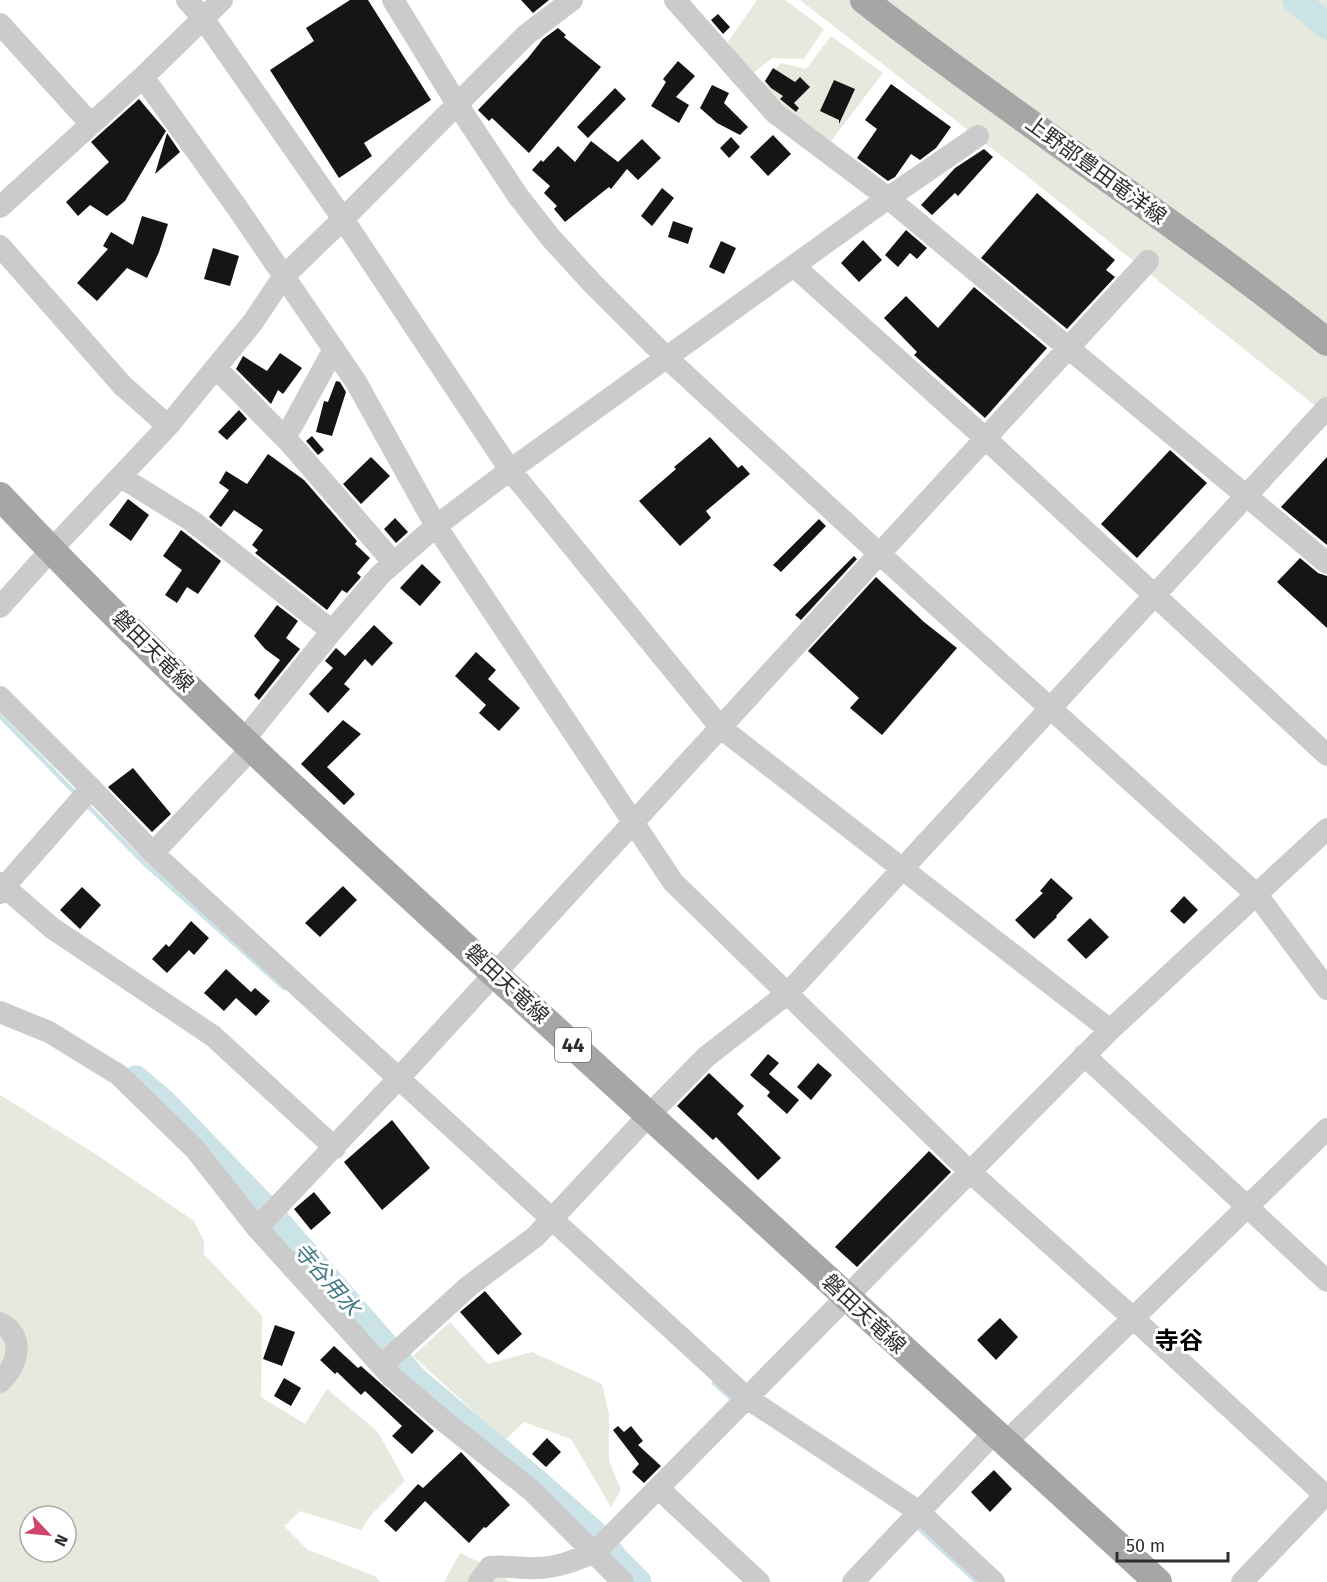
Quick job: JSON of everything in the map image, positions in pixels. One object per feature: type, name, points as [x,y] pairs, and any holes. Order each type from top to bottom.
[{"type":"main road","name":"上野部豊田竜洋線","points":[[864,0],[929,51],[1262,290],[1327,342]]},
{"type":"main road","name":"磐田天竜線","points":[[0,496],[51,550],[248,744],[846,1298],[1158,1582]]},
{"type":"street","points":[[187,0],[202,17],[343,219],[510,470],[721,728],[1110,1030]]},
{"type":"street","points":[[0,207],[143,77],[222,0]]},
{"type":"street","points":[[393,0],[457,104],[518,196],[550,237],[593,284],[667,358],[880,554],[1257,895],[1327,988]]},
{"type":"street","points":[[0,608],[51,550],[168,426],[253,322],[283,276],[526,35],[572,0]]},
{"type":"street","points":[[675,0],[776,113],[888,198],[1327,563]]},
{"type":"street","points":[[0,24],[90,123]]},
{"type":"street","points":[[143,77],[236,206],[356,382],[436,526],[673,882],[970,1172],[1326,1495],[1242,1582]]},
{"type":"street","points":[[153,853],[248,744],[332,631],[381,574],[436,526],[510,470],[888,198],[978,136]]},
{"type":"street","points":[[0,246],[122,385],[168,426]]},
{"type":"street","points":[[257,1228],[335,1148],[1148,261]]},
{"type":"street","points":[[795,267],[986,439],[1327,755]]},
{"type":"street","points":[[284,437],[334,349]]},
{"type":"street","points":[[216,368],[284,437],[394,563]]},
{"type":"street","points":[[382,1365],[469,1286],[535,1237],[649,1114],[706,1057],[788,993],[1327,408]]},
{"type":"street","points":[[121,477],[192,521],[332,631]]},
{"type":"street","points":[[0,697],[153,853],[747,1398],[918,1511],[994,1582]]},
{"type":"street","points":[[91,788],[1,888],[52,928],[213,1036],[335,1148]]},
{"type":"street","points":[[479,1582],[490,1567],[503,1565],[537,1569],[568,1563],[595,1552],[1084,1055],[1327,829]]},
{"type":"street","points":[[0,1012],[50,1032],[119,1075],[195,1149],[257,1228],[382,1365],[412,1395],[531,1490],[623,1582]]},
{"type":"street","points":[[1084,1055],[1327,1281]]},
{"type":"street","points":[[853,1582],[918,1511],[1133,1318],[1327,1129]]},
{"type":"street","points":[[0,1323],[8,1326],[16,1337],[18,1352],[0,1382]]},
{"type":"street","points":[[658,1488],[759,1582]]},
{"type":"shaded area","points":[[757,0],[785,0],[824,29],[804,59],[772,58],[751,75],[728,42]]},
{"type":"shaded area","points":[[800,0],[1327,0],[1327,415],[1004,158]]},
{"type":"shaded area","points":[[831,36],[883,73],[828,145],[783,118],[763,83],[781,63],[806,69]]},
{"type":"shaded area","points":[[0,1095],[97,1155],[194,1221],[204,1241],[204,1254],[262,1316],[261,1397],[305,1424],[327,1389],[378,1432],[405,1481],[372,1514],[361,1530],[300,1511],[284,1526],[308,1550],[375,1576],[381,1582],[0,1582]]},
{"type":"shaded area","points":[[450,1322],[488,1364],[532,1352],[602,1384],[609,1414],[609,1461],[621,1490],[611,1507],[571,1439],[524,1422],[505,1440],[413,1356]]},
{"type":"shaded area","points":[[460,1553],[490,1567],[510,1582],[444,1582]]},
{"type":"building","points":[[350,0],[368,0],[431,100],[364,143],[372,156],[339,178],[270,70],[314,41],[306,28]]},
{"type":"building","points":[[521,0],[549,0],[533,13]]},
{"type":"building","points":[[718,14],[730,27],[723,34],[711,20]]},
{"type":"building","points":[[558,28],[566,35],[564,37],[601,67],[529,153],[492,118],[489,121],[478,110],[543,39]]},
{"type":"building","points":[[678,61],[695,76],[676,97],[689,105],[679,123],[651,106],[666,82],[663,79]]},
{"type":"building","points":[[773,68],[795,82],[800,77],[810,87],[794,103],[799,108],[796,112],[780,99],[783,96],[765,81]]},
{"type":"building","points":[[834,80],[855,89],[839,124],[839,120],[820,111]]},
{"type":"building","points":[[891,84],[951,127],[936,148],[920,160],[911,154],[895,177],[888,181],[857,158],[877,129],[865,120]]},
{"type":"building","points":[[712,85],[729,93],[724,103],[748,127],[740,135],[717,123],[700,108]]},
{"type":"building","points":[[615,88],[626,99],[588,138],[577,127]]},
{"type":"building","points":[[139,99],[166,131],[125,201],[107,216],[90,205],[78,216],[66,202],[109,162],[91,142]]},
{"type":"building","points":[[167,133],[180,152],[155,174]]},
{"type":"building","points":[[773,135],[791,154],[768,176],[750,157]]},
{"type":"building","points":[[731,137],[740,147],[729,158],[720,148]]},
{"type":"building","points":[[642,139],[661,158],[638,180],[627,169],[611,189],[609,187],[565,222],[554,209],[557,206],[544,193],[550,186],[532,170],[558,146],[575,162],[591,141],[618,162]]},
{"type":"building","points":[[984,149],[993,157],[958,196],[955,193],[932,215],[921,205],[955,168]]},
{"type":"building","points":[[662,188],[674,198],[652,226],[641,216]]},
{"type":"building","points":[[1037,193],[1115,260],[1106,270],[1115,277],[1067,329],[981,258]]},
{"type":"building","points":[[142,216],[168,224],[147,278],[127,268],[97,301],[77,283],[108,249],[103,246],[111,232],[133,245]]},
{"type":"building","points":[[673,221],[693,228],[688,244],[668,237]]},
{"type":"building","points":[[906,230],[927,248],[917,259],[910,253],[898,267],[885,255]]},
{"type":"building","points":[[863,240],[882,260],[859,282],[841,263]]},
{"type":"building","points":[[721,241],[736,248],[724,274],[709,267]]},
{"type":"building","points":[[213,248],[239,256],[230,286],[204,279]]},
{"type":"building","points":[[974,287],[1047,348],[985,418],[914,355],[917,352],[884,318],[906,296],[938,328]]},
{"type":"building","points":[[280,353],[302,368],[283,394],[278,390],[271,404],[236,369],[243,356],[267,371]]},
{"type":"building","points":[[336,381],[340,382],[346,392],[332,436],[316,432],[324,401],[328,402]]},
{"type":"building","points":[[239,410],[247,419],[227,440],[218,432]]},
{"type":"building","points":[[312,436],[324,450],[318,455],[306,441]]},
{"type":"building","points":[[710,437],[738,468],[742,465],[750,474],[706,511],[711,518],[680,546],[639,501],[676,469],[674,467]]},
{"type":"building","points":[[1170,450],[1207,483],[1137,558],[1101,524]]},
{"type":"building","points":[[268,454],[304,480],[357,541],[355,544],[370,558],[357,573],[361,577],[347,593],[342,590],[327,610],[255,553],[258,550],[252,545],[263,530],[234,510],[221,527],[209,517],[229,490],[219,483],[226,471],[247,484]]},
{"type":"building","points":[[371,457],[390,476],[361,504],[343,484]]},
{"type":"building","points":[[1327,457],[1327,545],[1281,507]]},
{"type":"building","points":[[128,499],[149,515],[131,541],[109,525]]},
{"type":"building","points":[[395,518],[408,532],[396,543],[384,529]]},
{"type":"building","points":[[819,519],[826,526],[781,572],[773,565]]},
{"type":"building","points":[[181,530],[221,561],[198,594],[187,587],[177,603],[165,595],[182,570],[163,556]]},
{"type":"building","points":[[854,556],[857,559],[801,620],[795,615]]},
{"type":"building","points":[[1300,558],[1318,573],[1327,576],[1327,628],[1277,582]]},
{"type":"building","points":[[422,564],[441,582],[420,606],[400,588]]},
{"type":"building","points":[[876,577],[924,622],[957,648],[882,735],[850,708],[859,698],[808,651]]},
{"type":"building","points":[[277,605],[298,621],[286,638],[300,649],[259,700],[254,695],[280,660],[265,649],[254,636]]},
{"type":"building","points":[[374,625],[393,643],[372,666],[365,659],[344,684],[350,689],[328,713],[309,694],[333,668],[325,661],[336,648],[345,656]]},
{"type":"building","points":[[476,652],[496,670],[488,679],[520,708],[499,731],[479,713],[486,705],[455,676]]},
{"type":"building","points":[[343,720],[361,734],[327,767],[355,794],[344,805],[301,764]]},
{"type":"building","points":[[133,768],[171,814],[152,832],[108,787]]},
{"type":"building","points":[[1051,878],[1073,898],[1034,939],[1015,920],[1043,893],[1040,891]]},
{"type":"building","points":[[343,886],[357,900],[320,937],[305,923]]},
{"type":"building","points":[[82,887],[101,905],[80,929],[60,910]]},
{"type":"building","points":[[1184,896],[1198,910],[1184,924],[1170,911]]},
{"type":"building","points":[[1090,918],[1109,937],[1086,959],[1067,940]]},
{"type":"building","points":[[191,921],[209,938],[194,955],[189,950],[167,973],[152,959],[166,944],[169,947]]},
{"type":"building","points":[[226,969],[251,992],[255,988],[270,1001],[256,1016],[236,998],[224,1011],[204,993]]},
{"type":"building","points":[[768,1054],[779,1063],[769,1074],[799,1100],[787,1114],[767,1096],[770,1092],[750,1075]]},
{"type":"building","points":[[818,1063],[832,1075],[811,1100],[797,1087]]},
{"type":"building","points":[[709,1073],[744,1106],[737,1114],[781,1158],[758,1180],[716,1137],[713,1140],[677,1106]]},
{"type":"building","points":[[392,1120],[430,1168],[382,1210],[344,1162]]},
{"type":"building","points":[[929,1151],[951,1172],[857,1267],[835,1247]]},
{"type":"building","points":[[314,1192],[331,1213],[311,1230],[294,1209]]},
{"type":"building","points":[[485,1291],[522,1334],[498,1355],[460,1312]]},
{"type":"building","points":[[1000,1318],[1018,1337],[996,1360],[977,1340]]},
{"type":"building","points":[[275,1325],[295,1332],[282,1366],[263,1359]]},
{"type":"building","points":[[334,1346],[358,1368],[361,1366],[434,1431],[412,1454],[392,1436],[402,1426],[365,1391],[361,1395],[337,1372],[335,1374],[320,1360]]},
{"type":"building","points":[[284,1378],[301,1388],[291,1406],[274,1396]]},
{"type":"building","points":[[618,1426],[624,1432],[631,1426],[643,1441],[638,1445],[661,1466],[644,1483],[632,1472],[639,1464],[613,1430]]},
{"type":"building","points":[[547,1438],[561,1452],[546,1467],[532,1454]]},
{"type":"building","points":[[461,1452],[510,1505],[486,1528],[484,1527],[469,1543],[425,1501],[396,1532],[384,1521],[418,1484],[423,1488]]},
{"type":"building","points":[[994,1470],[1012,1489],[990,1512],[971,1492]]},
{"type":"waterway","points":[[1296,0],[1327,26]]},
{"type":"waterway","points":[[0,716],[76,794]]},
{"type":"waterway","points":[[86,804],[145,864],[284,988]]},
{"type":"waterway","name":"寺谷用水","points":[[136,1079],[163,1102],[266,1209],[416,1381],[599,1538],[615,1559],[638,1582]]},
{"type":"waterway","points":[[714,1383],[735,1402]]},
{"type":"waterway","points":[[915,1525],[977,1582]]},
{"type":"district","name":"寺谷","points":[[1179,1341]]}]
